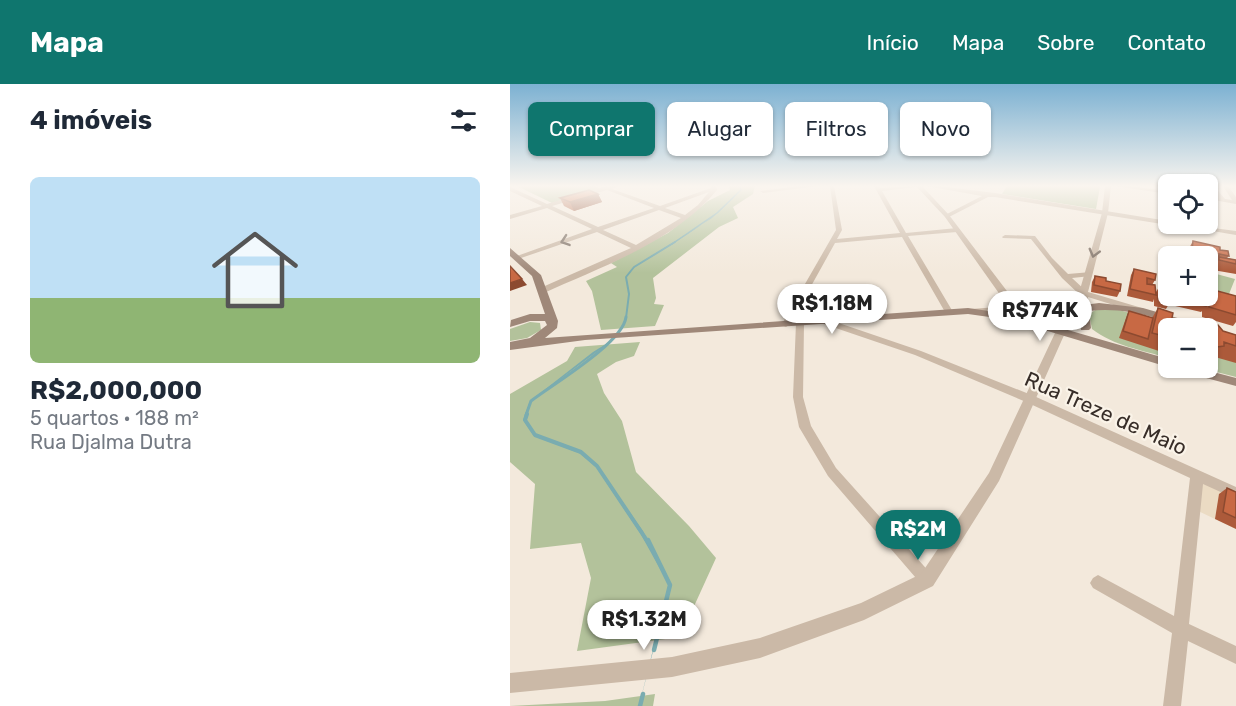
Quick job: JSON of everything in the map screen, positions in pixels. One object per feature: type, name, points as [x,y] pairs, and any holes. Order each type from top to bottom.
[{"type":"main road","points":[[510,251],[536,275],[553,324]]},
{"type":"main road","points":[[513,322],[533,313],[543,296]]},
{"type":"main road","points":[[1085,328],[1084,306],[1104,306],[1166,318]]},
{"type":"main road","points":[[510,346],[649,332],[1007,310],[1064,334],[1158,360]]},
{"type":"main road","points":[[513,322],[543,317],[567,336],[583,337]]},
{"type":"main road","points":[[524,344],[543,336],[553,324]]},
{"type":"main road","points":[[1064,334],[1080,332],[1085,328]]},
{"type":"main road","points":[[1085,328],[1105,341],[1153,359]]},
{"type":"main road","points":[[1218,377],[1236,382]]},
{"type":"street","points":[[566,215],[635,247]]},
{"type":"street","points":[[519,257],[641,215]]},
{"type":"street","points":[[679,215],[684,217]]},
{"type":"street","points":[[786,324],[836,241],[839,230],[837,215]]},
{"type":"street","points":[[893,215],[949,312]]},
{"type":"street","points":[[947,216],[1007,310],[1084,306],[1083,293],[1101,215]]},
{"type":"street","points":[[1124,215],[1158,221]]},
{"type":"street","points":[[543,296],[658,236],[684,217]]},
{"type":"street","points":[[836,241],[957,230]]},
{"type":"street","points":[[1218,230],[1236,233]]},
{"type":"street","points":[[1005,237],[1033,237],[1065,276],[1083,293],[1148,313]]},
{"type":"street","points":[[1065,276],[1088,274]]},
{"type":"street","name":"Rua Treze de Maio","points":[[824,321],[918,353],[1029,399],[1236,493]]},
{"type":"street","points":[[800,323],[798,397],[805,427],[832,472],[927,580]]},
{"type":"street","points":[[510,683],[672,667],[760,648],[864,611],[927,580],[994,477],[1029,399],[1064,334]]},
{"type":"street","points":[[1172,706],[1197,476]]},
{"type":"street","points":[[1098,582],[1181,629],[1236,655]]},
{"type":"green space","points":[[690,215],[737,215],[738,218],[719,227],[653,278],[656,298],[654,304],[664,305],[655,326],[601,330],[592,291],[586,281],[617,267],[611,263],[668,233]]},
{"type":"green space","points":[[1218,274],[1235,279],[1229,294],[1218,291]]},
{"type":"green space","points":[[1097,309],[1119,310],[1158,321],[1158,355],[1119,344],[1101,335],[1092,329],[1089,314]]},
{"type":"green space","points":[[530,322],[540,323],[541,330],[527,338],[510,341],[510,329]]},
{"type":"green space","points":[[1218,338],[1236,343],[1236,377],[1218,372]]},
{"type":"green space","points":[[640,342],[634,356],[616,362],[597,374],[604,393],[622,421],[636,472],[689,526],[716,558],[680,637],[577,651],[591,578],[581,543],[530,549],[535,484],[510,462],[510,394],[567,361],[575,347]]},
{"type":"green space","points":[[655,694],[653,706],[510,706],[605,701]]},
{"type":"shaded area","points":[[1197,476],[1236,494],[1236,529],[1194,509]]},
{"type":"water","points":[[703,224],[635,267],[630,272],[634,267]]},
{"type":"water","points":[[614,339],[531,401],[525,420],[535,435],[581,452],[597,466],[643,531],[670,585],[639,706],[669,585],[640,533],[596,467],[579,453],[534,436],[523,420],[530,401],[593,352]]},
{"type":"building","points":[[1193,241],[1216,246],[1192,246]]},
{"type":"building","points":[[1218,247],[1220,250],[1228,251],[1229,256],[1219,254],[1219,256]]},
{"type":"building","points":[[1219,257],[1236,260],[1236,264],[1219,260]]},
{"type":"building","points":[[510,266],[522,279],[510,283]]},
{"type":"building","points":[[1134,269],[1156,274],[1155,280],[1147,278],[1147,284],[1155,285],[1156,295],[1130,289]]},
{"type":"building","points":[[1095,276],[1121,284],[1120,291],[1094,285]]},
{"type":"building","points":[[1218,291],[1236,296],[1236,315],[1209,307],[1218,306]]},
{"type":"building","points":[[1158,308],[1173,313],[1172,318],[1158,318],[1158,334],[1152,333]]},
{"type":"building","points":[[1129,311],[1153,318],[1148,339],[1123,331]]},
{"type":"building","points":[[1218,325],[1223,331],[1236,335],[1236,346],[1224,342],[1224,346],[1218,347]]},
{"type":"building","points":[[1227,488],[1236,492],[1236,518],[1223,512]]},
{"type":"waterway","points":[[674,243],[714,215]]},
{"type":"waterway","points":[[626,318],[629,294],[626,277],[634,267],[674,243]]},
{"type":"waterway","points":[[526,415],[531,401],[570,374],[613,339],[626,317]]},
{"type":"waterway","points":[[527,414],[525,420],[535,435],[581,452],[597,466],[648,542]]},
{"type":"waterway","points":[[648,540],[670,585],[654,650]]},
{"type":"waterway","points":[[640,706],[643,694]]}]
